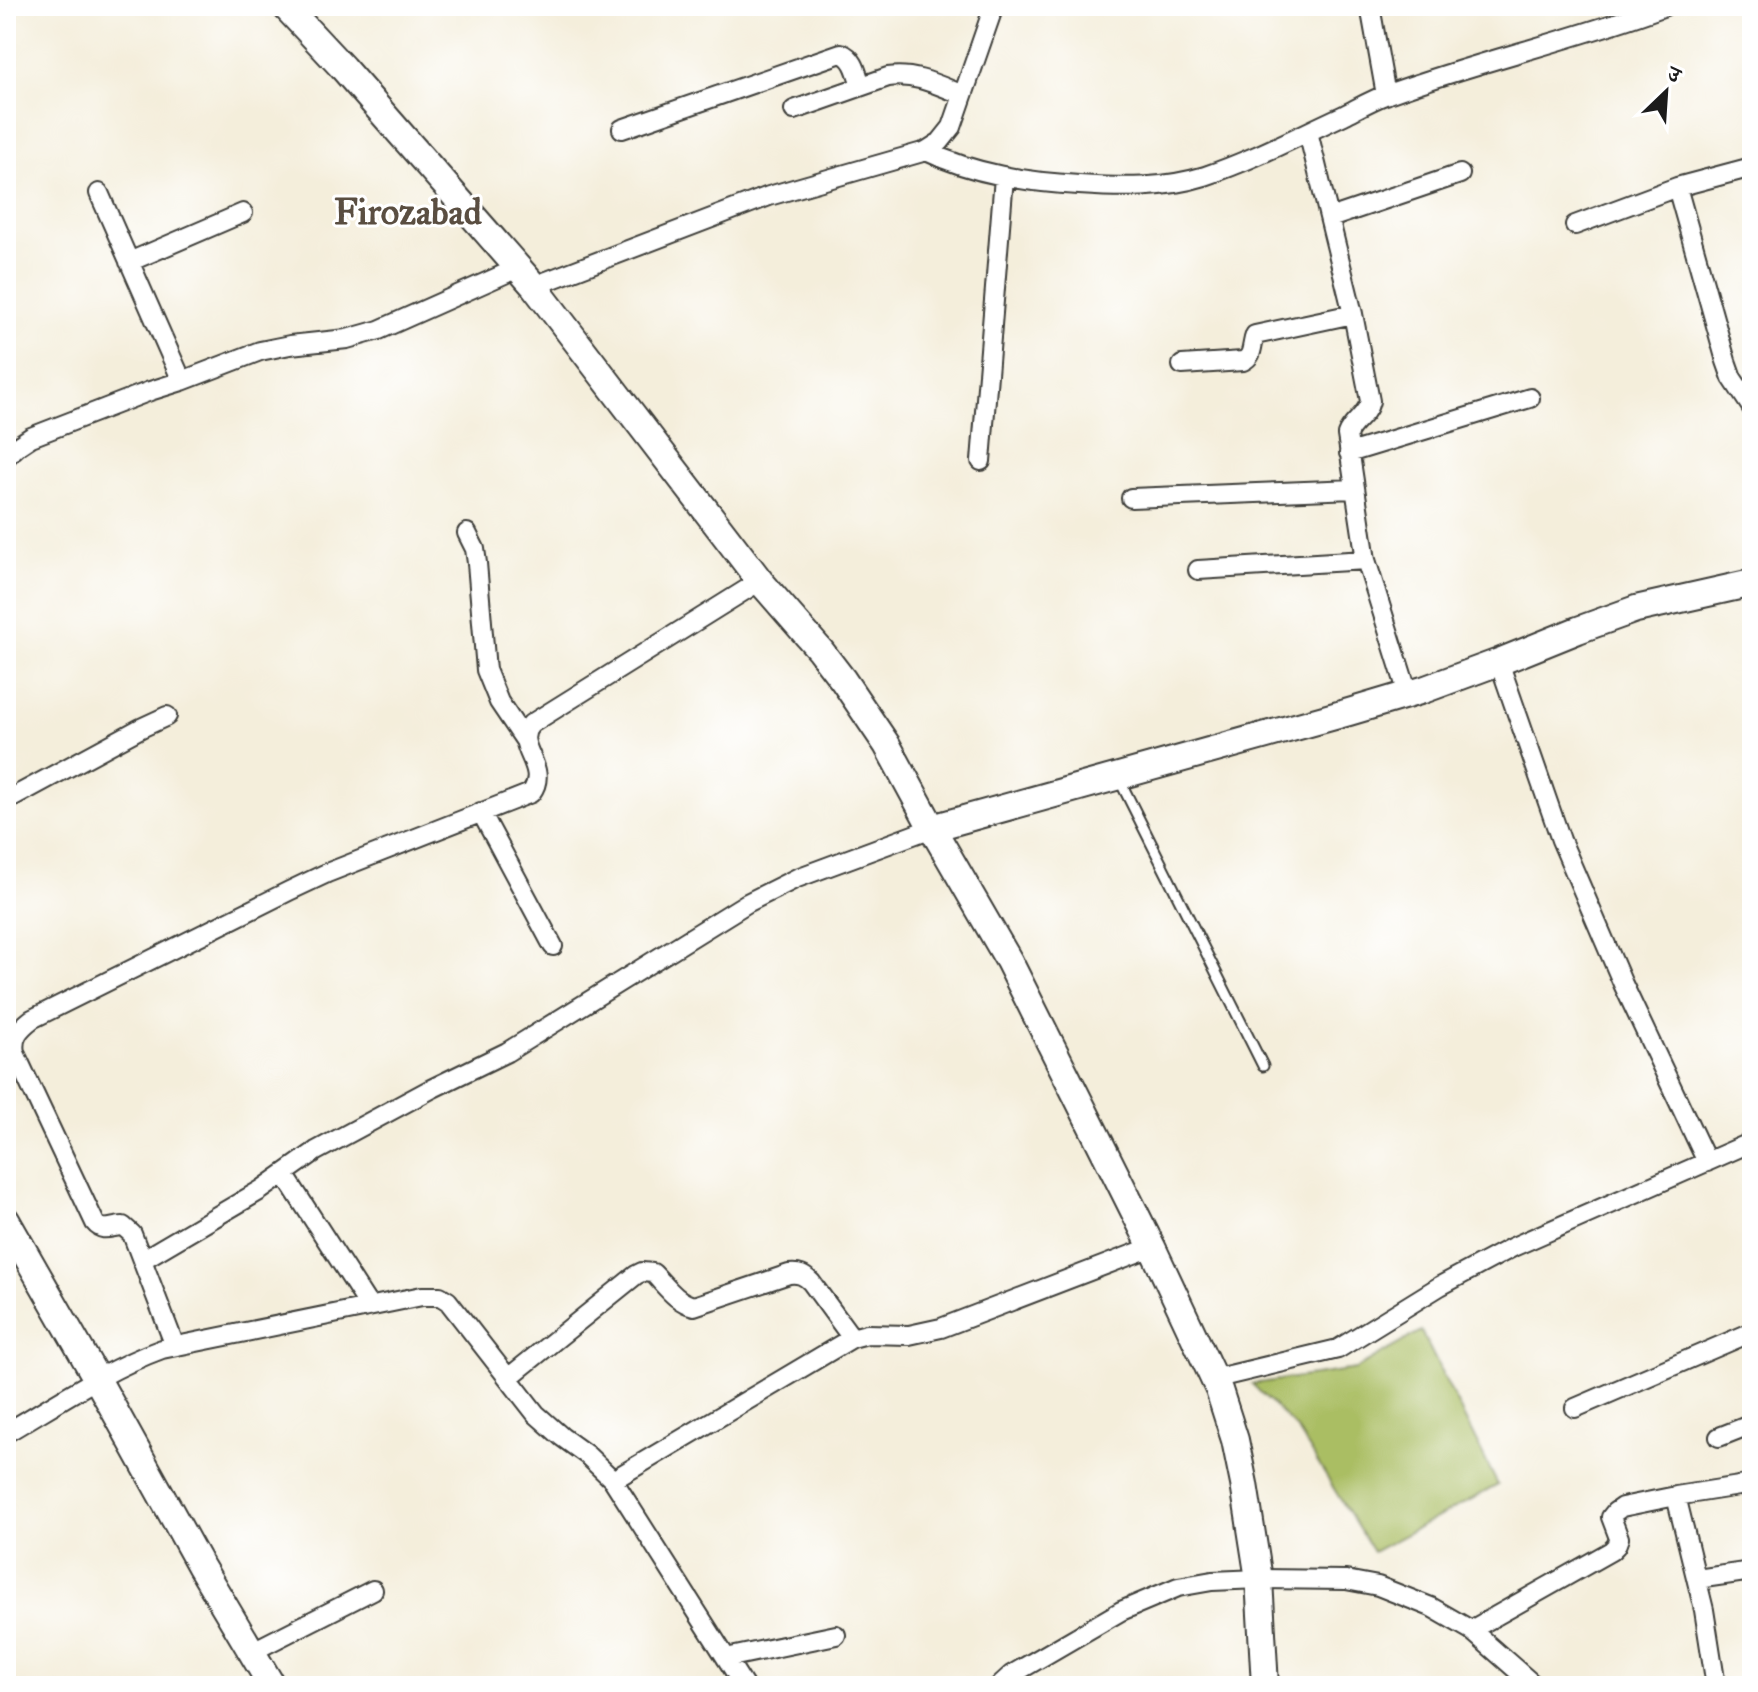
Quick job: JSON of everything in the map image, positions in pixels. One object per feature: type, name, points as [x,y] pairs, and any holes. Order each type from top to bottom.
[{"type":"street","points":[[285,6],[526,277],[760,581],[820,650],[887,745],[1009,961],[1152,1247],[1213,1379],[1235,1440],[1244,1484],[1259,1579],[1265,1686]]},
{"type":"street","points":[[6,457],[31,437],[260,351],[347,339],[379,330],[769,196],[926,151],[947,136],[952,127],[994,6]]},
{"type":"street","points":[[1370,6],[1386,95]]},
{"type":"street","points":[[926,151],[959,165],[1004,177],[1045,183],[1122,188],[1178,183],[1245,160],[1386,95],[1665,6]]},
{"type":"street","points":[[622,129],[841,53],[852,62],[861,86]]},
{"type":"street","points":[[794,110],[888,77],[912,76],[963,95]]},
{"type":"street","points":[[1308,132],[1353,314],[1370,401],[1347,435],[1366,560],[1408,694]]},
{"type":"street","points":[[1575,225],[1677,187],[1752,167]]},
{"type":"street","points":[[1330,218],[1460,174]]},
{"type":"street","points":[[981,461],[1004,177]]},
{"type":"street","points":[[1677,187],[1726,361],[1732,378],[1751,405]]},
{"type":"street","points":[[99,193],[182,381]]},
{"type":"street","points":[[129,262],[243,213]]},
{"type":"street","points":[[1182,365],[1243,361],[1251,353],[1255,335],[1353,314]]},
{"type":"street","points":[[1349,453],[1530,398]]},
{"type":"street","points":[[1131,498],[1354,489]]},
{"type":"street","points":[[175,1346],[128,1229],[123,1226],[104,1229],[95,1223],[15,1053],[13,1043],[16,1034],[32,1019],[255,906],[327,873],[531,793],[536,786],[537,770],[524,739],[499,702],[486,670],[477,563],[475,549],[467,533]]},
{"type":"street","points":[[1198,570],[1366,560]]},
{"type":"street","points":[[524,739],[525,731],[531,724],[760,581]]},
{"type":"street","points":[[142,1260],[261,1190],[316,1151],[507,1052],[747,903],[797,878],[932,828],[1408,694],[1636,609],[1752,583]]},
{"type":"street","points":[[1499,662],[1566,853],[1623,984],[1707,1162]]},
{"type":"street","points":[[6,801],[167,716]]},
{"type":"street","points":[[481,812],[553,946]]},
{"type":"street","points":[[1213,1379],[1338,1349],[1478,1264],[1752,1142]]},
{"type":"street","points":[[284,1174],[369,1306]]},
{"type":"street","points":[[6,1220],[200,1565],[272,1686]]},
{"type":"street","points":[[613,1480],[852,1338],[867,1334],[909,1335],[941,1328],[1152,1247]]},
{"type":"street","points":[[508,1378],[642,1272],[653,1273],[678,1299],[694,1306],[797,1273],[811,1282],[852,1338]]},
{"type":"street","points":[[6,1433],[97,1379],[147,1354],[369,1306],[422,1296],[440,1296],[448,1301],[536,1414],[613,1480],[744,1686]]},
{"type":"street","points":[[1575,1408],[1752,1332]]},
{"type":"street","points":[[1719,1437],[1752,1424]]},
{"type":"street","points":[[1471,1630],[1611,1551],[1619,1538],[1611,1517],[1622,1507],[1752,1484]]},
{"type":"street","points":[[1676,1496],[1710,1640],[1716,1686]]},
{"type":"street","points":[[1697,1579],[1752,1571]]},
{"type":"street","points":[[999,1686],[1011,1675],[1107,1619],[1163,1593],[1212,1581],[1259,1579],[1346,1580],[1378,1586],[1431,1607],[1471,1630],[1535,1686]]},
{"type":"street","points":[[251,1652],[373,1590]]},
{"type":"street","points":[[726,1658],[836,1635]]},
{"type":"lane","points":[[1118,776],[1263,1066]]},
{"type":"green space","points":[[1421,1331],[1498,1485],[1373,1552],[1297,1429],[1252,1384],[1356,1369]]},
{"type":"district","name":"Firozabad","points":[[408,212]]}]
